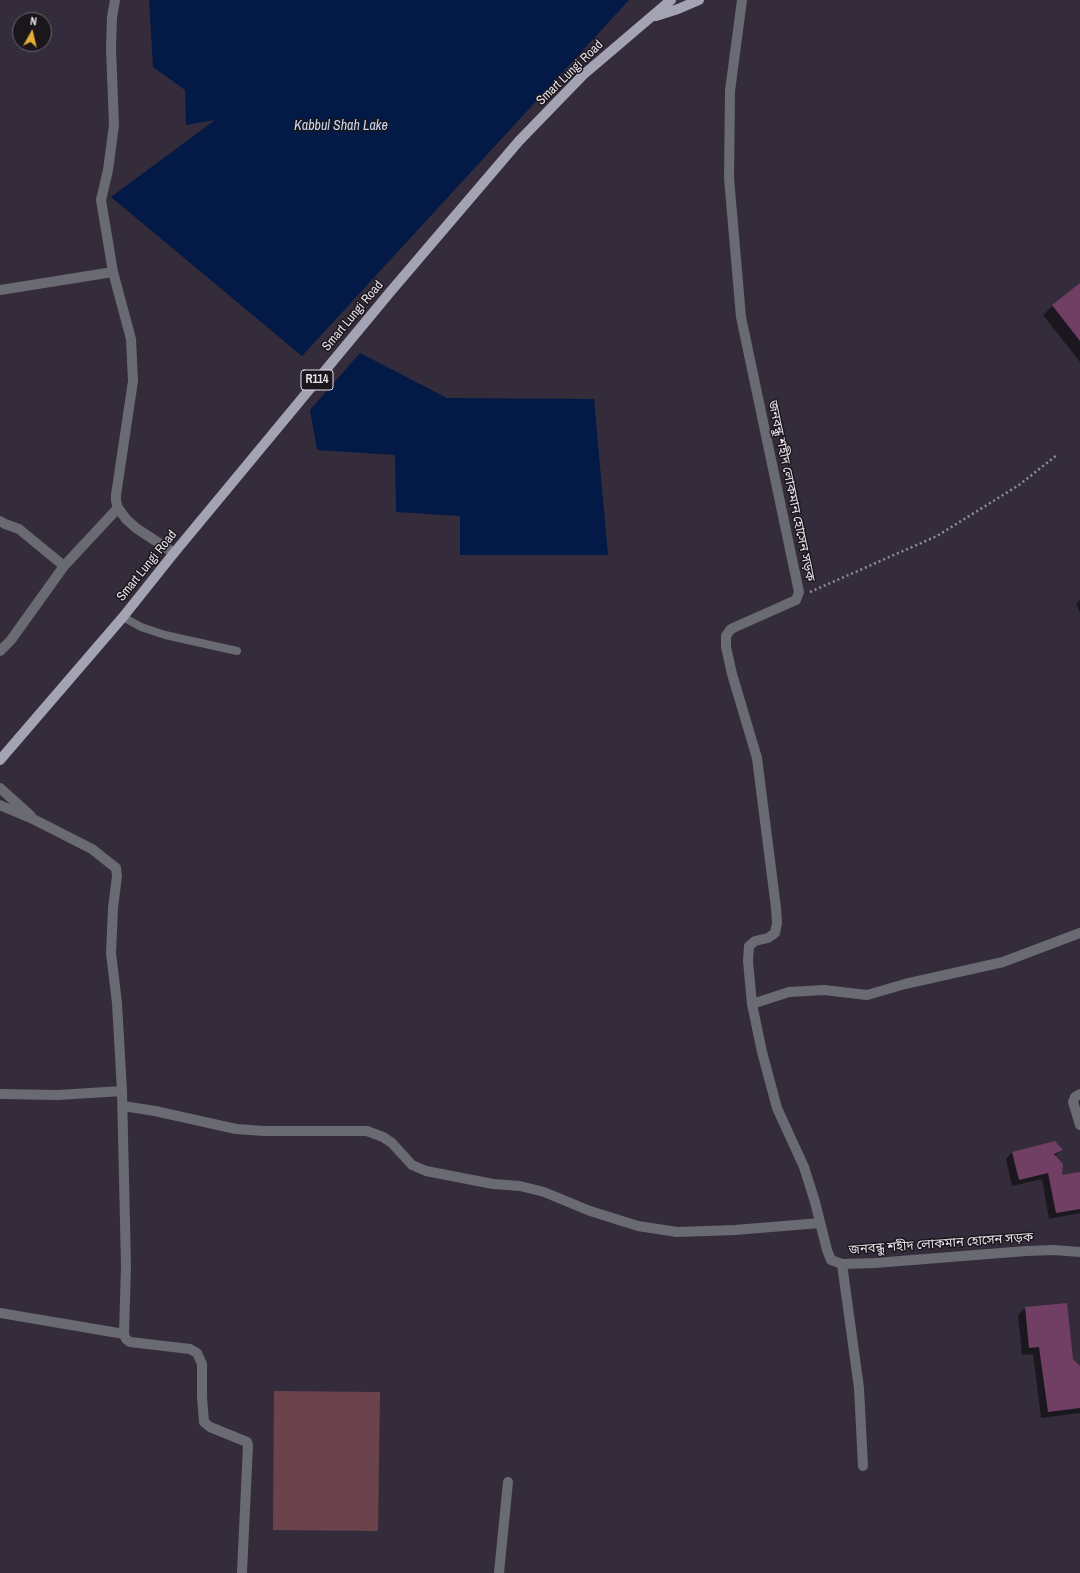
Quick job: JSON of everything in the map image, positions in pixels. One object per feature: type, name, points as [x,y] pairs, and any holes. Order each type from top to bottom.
[{"type":"main road","name":"Smart Lungi Road","points":[[0,760],[123,617],[174,553],[391,291],[519,141],[583,75],[671,0]]},
{"type":"main road","name":"R114","points":[[652,17],[678,10],[699,0]]},
{"type":"street","points":[[115,0],[112,17],[111,48],[114,126],[108,170],[101,200],[113,272],[131,339],[133,381],[116,495],[118,508],[126,519],[136,528],[174,553]]},
{"type":"street","name":"জনবন্ধু শহীদ লোকমান হোসেন সড়ক","points":[[742,0],[730,91],[729,178],[741,317],[798,585],[798,597],[796,600],[730,630],[726,636],[726,647],[732,674],[757,758],[778,923],[775,933],[768,938],[755,941],[749,946],[748,961],[752,1004],[762,1052],[777,1108],[804,1167],[827,1250],[832,1260],[842,1264],[921,1260],[1026,1251],[1054,1250],[1080,1252]]},
{"type":"street","points":[[0,290],[113,272]]},
{"type":"street","points":[[0,651],[11,640],[64,566],[118,508]]},
{"type":"street","points":[[0,521],[19,529],[64,566]]},
{"type":"street","points":[[0,788],[35,820]]},
{"type":"street","points":[[0,805],[35,820],[92,849],[116,868],[118,876],[112,908],[111,953],[117,1003],[123,1106],[126,1266],[124,1334],[126,1339],[130,1342],[190,1349],[197,1353],[202,1364],[204,1422],[210,1427],[247,1442],[242,1573]]},
{"type":"street","points":[[752,1004],[790,992],[824,990],[867,995],[904,984],[1003,962],[1080,933]]},
{"type":"street","points":[[0,1094],[58,1095],[122,1092]]},
{"type":"street","points":[[1080,1094],[1075,1097],[1073,1102],[1080,1125]]},
{"type":"street","points":[[123,1106],[155,1111],[236,1129],[264,1131],[366,1131],[383,1137],[392,1143],[412,1165],[426,1171],[493,1184],[520,1186],[544,1192],[590,1211],[638,1226],[677,1232],[734,1230],[820,1223]]},
{"type":"street","points":[[842,1264],[859,1388],[863,1466]]},
{"type":"street","points":[[0,1313],[124,1334]]},
{"type":"street","points":[[499,1573],[508,1482]]},
{"type":"lane","points":[[123,617],[141,627],[165,635],[237,651]]},
{"type":"path","points":[[798,597],[937,536],[1019,485],[1057,455]]},
{"type":"shaded area","points":[[274,1391],[380,1392],[378,1531],[273,1530]]},
{"type":"water","name":"Kabbul Shah Lake","points":[[149,0],[629,0],[302,356],[111,197],[215,120],[186,125],[185,90],[153,67]]},
{"type":"water","points":[[360,353],[447,398],[594,399],[608,555],[460,555],[460,516],[396,512],[395,455],[317,450],[310,410]]},
{"type":"building","points":[[1080,283],[1080,341],[1052,305]]},
{"type":"building","points":[[1055,1141],[1063,1150],[1054,1154],[1063,1164],[1062,1175],[1080,1172],[1080,1209],[1056,1213],[1048,1173],[1019,1180],[1012,1152]]},
{"type":"building","points":[[1067,1303],[1073,1359],[1080,1366],[1080,1408],[1048,1412],[1039,1347],[1029,1348],[1025,1307]]}]
